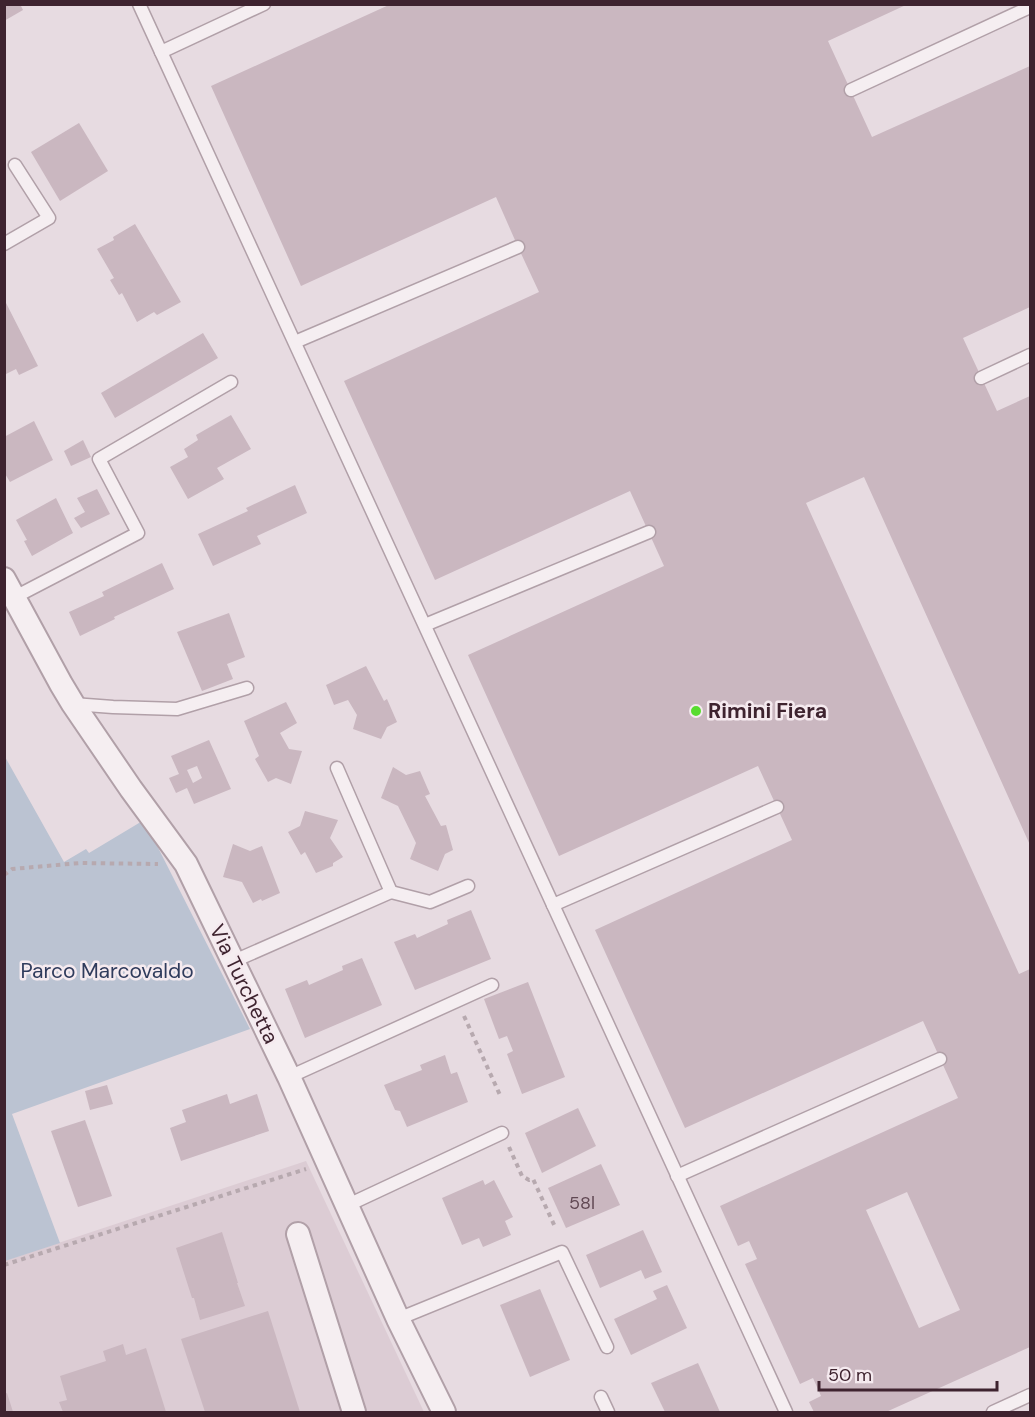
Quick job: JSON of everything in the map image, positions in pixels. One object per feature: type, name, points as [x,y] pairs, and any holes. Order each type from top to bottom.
[{"type":"street","name":"Via Turchetta","points":[[9,588],[73,704],[130,789],[186,864],[289,1077],[444,1413]]},
{"type":"street","points":[[298,1234],[354,1413]]},
{"type":"lane","points":[[140,4],[786,1413]]},
{"type":"lane","points":[[161,52],[264,4]]},
{"type":"lane","points":[[851,90],[1030,7]]},
{"type":"lane","points":[[4,244],[49,218],[15,165]]},
{"type":"lane","points":[[295,342],[518,247]]},
{"type":"lane","points":[[981,378],[1030,355]]},
{"type":"lane","points":[[9,588],[138,533],[99,459],[231,382]]},
{"type":"lane","points":[[424,625],[649,532]]},
{"type":"lane","points":[[73,704],[177,709],[247,688]]},
{"type":"lane","points":[[337,768],[391,892]]},
{"type":"lane","points":[[553,905],[777,807]]},
{"type":"lane","points":[[234,961],[391,892],[430,902],[468,886]]},
{"type":"lane","points":[[289,1077],[492,985]]},
{"type":"lane","points":[[677,1176],[940,1059]]},
{"type":"lane","points":[[348,1205],[502,1133]]},
{"type":"lane","points":[[399,1319],[562,1252],[607,1347]]},
{"type":"lane","points":[[993,1413],[1030,1395]]},
{"type":"lane","points":[[601,1397],[608,1413]]},
{"type":"path","points":[[4,875],[12,868],[80,862],[186,864]]},
{"type":"path","points":[[444,1007],[453,1016],[465,1016],[500,1095]]},
{"type":"path","points":[[502,1133],[522,1176],[533,1179],[556,1229]]},
{"type":"path","points":[[4,1265],[327,1163]]},
{"type":"shaded area","points":[[306,1161],[424,1412],[5,1412],[4,1261]]},
{"type":"green space","name":"Parco Marcovaldo","points":[[4,755],[64,862],[86,849],[89,853],[144,820],[250,1029],[12,1114],[60,1243],[5,1261]]},
{"type":"building","points":[[4,4],[20,4],[23,10],[4,21]]},
{"type":"building","name":"Rimini Fiera","points":[[391,4],[908,4],[828,41],[872,137],[1030,66],[1030,307],[963,338],[997,411],[1030,396],[1030,845],[864,477],[806,503],[1019,974],[1030,969],[1030,1347],[886,1412],[814,1412],[809,1402],[821,1396],[813,1378],[800,1384],[745,1264],[757,1259],[749,1241],[738,1246],[720,1206],[958,1098],[923,1021],[685,1128],[595,930],[792,840],[758,766],[559,856],[468,655],[664,566],[630,491],[435,580],[344,381],[539,292],[496,197],[301,286],[211,86]],"holes":[[[907,1192],[960,1310],[919,1328],[866,1210]]]},
{"type":"building","points":[[79,123],[108,171],[60,201],[31,152]]},
{"type":"building","points":[[135,224],[181,302],[157,315],[154,312],[137,322],[122,293],[119,295],[110,280],[114,278],[97,249],[114,240],[113,237]]},
{"type":"building","points":[[4,299],[38,366],[19,375],[16,369],[4,375]]},
{"type":"building","points":[[203,333],[218,358],[115,418],[101,393]]},
{"type":"building","points":[[231,415],[251,449],[217,468],[224,479],[188,499],[170,467],[188,457],[184,449],[198,440],[196,435]]},
{"type":"building","points":[[34,421],[53,460],[10,482],[4,472],[4,437]]},
{"type":"building","points":[[83,440],[91,457],[71,466],[64,451]]},
{"type":"building","points":[[295,485],[307,513],[257,536],[261,544],[213,566],[198,534],[248,511],[246,508]]},
{"type":"building","points":[[97,489],[110,514],[81,528],[74,518],[85,512],[77,498]]},
{"type":"building","points":[[56,498],[73,533],[32,556],[24,541],[27,540],[16,520]]},
{"type":"building","points":[[162,563],[174,589],[80,636],[69,612],[104,596],[102,592]]},
{"type":"building","points":[[229,613],[245,657],[227,664],[233,679],[202,691],[177,632]]},
{"type":"building","points":[[366,666],[384,701],[387,699],[397,722],[387,727],[381,739],[353,729],[357,715],[348,700],[334,705],[326,685]]},
{"type":"building","points":[[286,702],[297,723],[280,733],[289,749],[302,751],[291,784],[276,778],[268,782],[255,759],[259,756],[244,721]]},
{"type":"building","points":[[209,740],[231,789],[194,804],[187,788],[176,793],[169,778],[179,774],[171,756]],"holes":[[[197,766],[202,778],[193,783],[187,770]]]},
{"type":"building","points":[[393,767],[406,775],[420,771],[430,794],[425,796],[441,826],[446,825],[453,850],[445,854],[438,871],[410,859],[416,843],[398,806],[381,798]]},
{"type":"building","points":[[305,811],[338,820],[330,838],[343,857],[333,863],[333,866],[316,873],[305,852],[301,855],[288,832],[300,826]]},
{"type":"building","points":[[233,844],[250,851],[262,846],[280,893],[253,903],[242,882],[223,877]]},
{"type":"building","points":[[471,910],[491,959],[415,990],[394,942],[415,934],[417,938],[448,924],[447,920]]},
{"type":"building","points":[[362,958],[382,1005],[305,1038],[285,989],[307,980],[309,985],[343,970],[342,966]]},
{"type":"building","points":[[528,982],[565,1077],[522,1094],[507,1054],[513,1051],[507,1036],[499,1039],[484,999]]},
{"type":"building","points":[[445,1055],[451,1074],[457,1072],[468,1102],[407,1127],[400,1111],[395,1110],[384,1085],[422,1070],[420,1065]]},
{"type":"building","points":[[107,1085],[113,1104],[90,1110],[85,1091]]},
{"type":"building","points":[[227,1094],[230,1104],[257,1094],[269,1131],[181,1161],[170,1128],[186,1122],[182,1110]]},
{"type":"building","points":[[578,1108],[596,1146],[542,1173],[525,1133]]},
{"type":"building","points":[[85,1120],[112,1196],[78,1207],[51,1131]]},
{"type":"building","points":[[601,1164],[620,1205],[566,1228],[548,1188]]},
{"type":"building","points":[[483,1180],[485,1185],[494,1180],[513,1217],[505,1221],[511,1235],[483,1247],[479,1238],[462,1245],[442,1198]]},
{"type":"building","points":[[643,1230],[662,1272],[645,1279],[641,1270],[600,1288],[586,1255]]},
{"type":"building","points":[[222,1232],[245,1306],[200,1320],[176,1248]]},
{"type":"building","points":[[667,1285],[687,1328],[631,1355],[614,1319],[657,1299],[653,1291]]},
{"type":"building","points":[[540,1289],[570,1360],[530,1377],[500,1305]]},
{"type":"building","points":[[268,1311],[300,1412],[205,1412],[181,1339]]},
{"type":"building","points":[[123,1344],[126,1355],[146,1348],[166,1412],[63,1412],[59,1402],[67,1400],[60,1376],[106,1361],[103,1351]]},
{"type":"building","points":[[698,1363],[720,1412],[665,1412],[651,1383]]},
{"type":"building","points":[[7,1393],[13,1412],[4,1412],[4,1394]]},
{"type":"place","name":"Rimini Fiera","points":[[696,711]]}]
